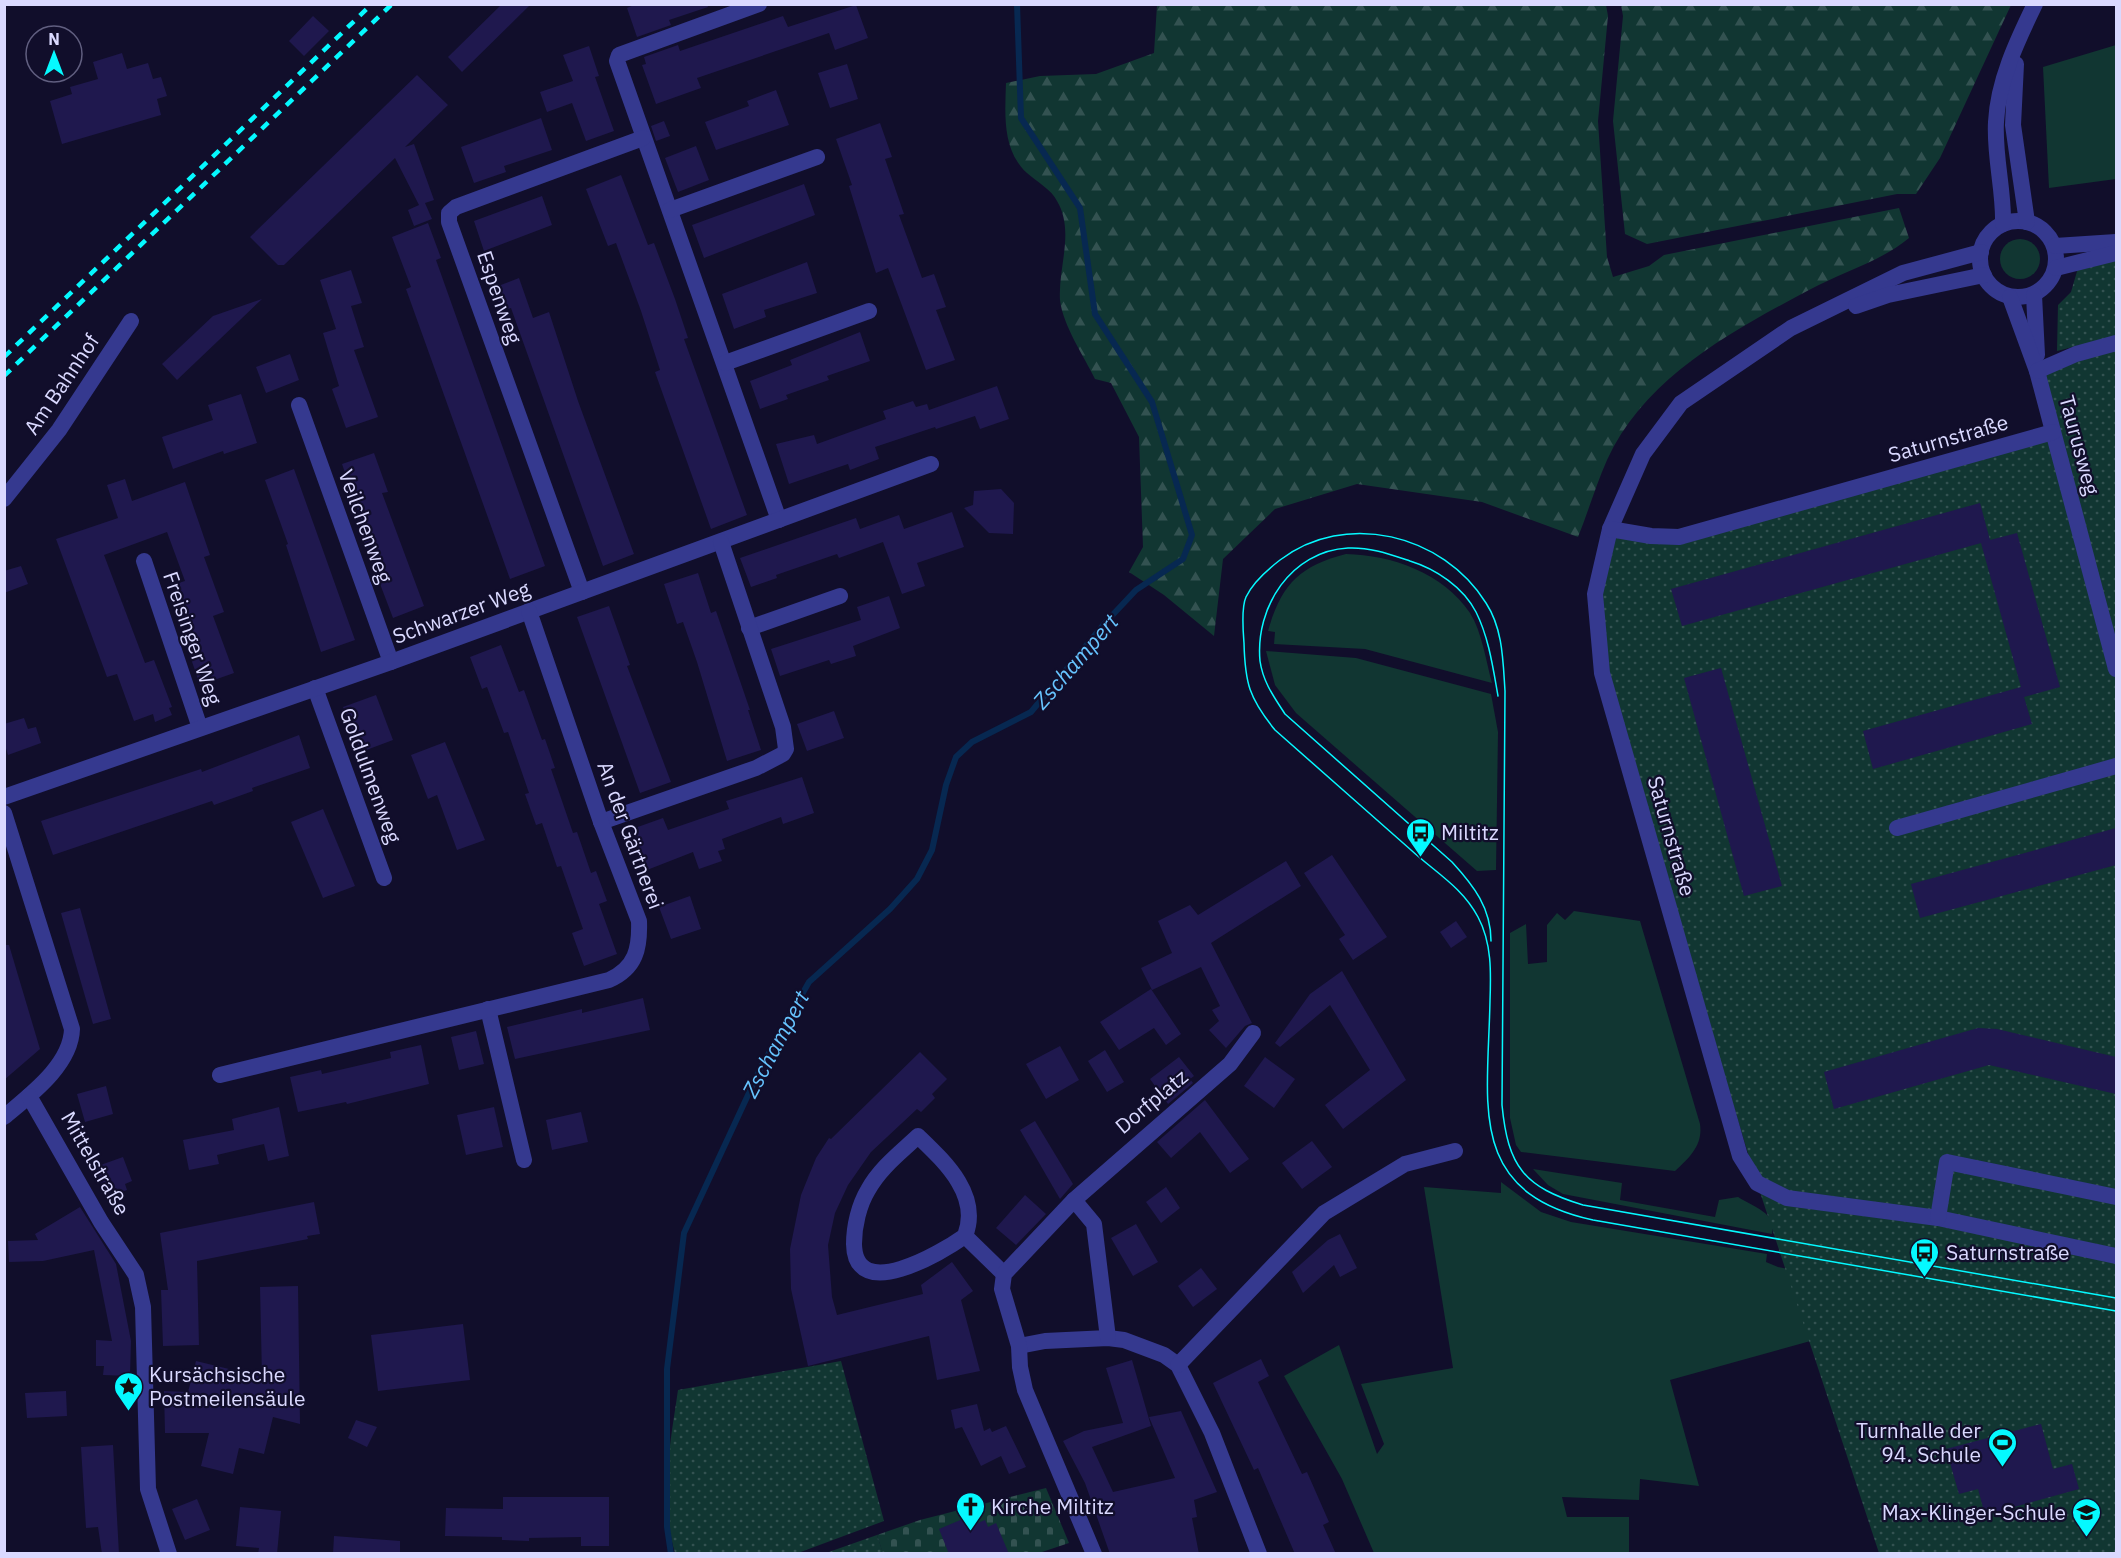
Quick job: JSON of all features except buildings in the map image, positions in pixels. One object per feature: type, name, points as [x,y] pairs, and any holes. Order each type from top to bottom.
[{"type":"street","points":[[759,4],[619,55],[617,60],[779,520]]},
{"type":"street","points":[[2003,224],[1996,123],[2002,87],[2017,42],[2035,4]]},
{"type":"street","points":[[2017,42],[2013,125],[2026,222]]},
{"type":"street","name":"Espenweg","points":[[582,592],[449,222],[449,213],[456,207],[643,138]]},
{"type":"street","points":[[670,210],[817,157]]},
{"type":"street","points":[[2026,222],[2044,230],[2055,246],[2056,268],[2048,284],[2034,295],[2010,297],[1994,289],[1984,275],[1981,252],[1989,234],[2003,224],[2026,222]]},
{"type":"street","points":[[2055,246],[2116,242]]},
{"type":"street","name":"Saturnstraße","points":[[1938,1218],[1787,1198],[1757,1183],[1738,1149],[1602,672],[1595,594],[1610,529],[1643,454],[1681,403],[1791,328],[1903,273],[1981,252]]},
{"type":"street","points":[[2056,268],[2116,253]]},
{"type":"street","name":"Saturnstraße","points":[[1791,328],[1888,295],[1984,275]]},
{"type":"street","name":"Taurusweg","points":[[2034,295],[2037,371]]},
{"type":"street","name":"Taurusweg","points":[[2010,297],[2037,371],[2116,669]]},
{"type":"street","points":[[725,363],[869,311]]},
{"type":"street","name":"Am Bahnhof","points":[[4,499],[59,430],[131,321]]},
{"type":"street","points":[[2037,371],[2076,354],[2116,343]]},
{"type":"street","name":"Veilchenweg","points":[[299,405],[391,662]]},
{"type":"street","name":"Saturnstraße","points":[[1610,529],[1651,536],[1679,537],[2053,432]]},
{"type":"street","name":"Schwarzer Weg","points":[[4,797],[391,662],[931,464]]},
{"type":"street","points":[[601,822],[756,768],[783,754],[786,749],[783,727],[721,542]]},
{"type":"street","name":"Freisinger Weg","points":[[144,561],[200,728]]},
{"type":"street","points":[[748,628],[840,596]]},
{"type":"street","name":"An der Gärtnerei","points":[[220,1075],[609,980],[621,974],[635,959],[639,921],[601,822],[530,611]]},
{"type":"street","name":"Goldulmenweg","points":[[315,688],[384,878]]},
{"type":"street","points":[[1897,828],[2116,766]]},
{"type":"street","points":[[4,813],[72,1029],[72,1044],[63,1059],[29,1096],[4,1117]]},
{"type":"street","points":[[488,1009],[524,1160]]},
{"type":"street","name":"Dorfplatz","points":[[1004,1274],[1074,1200],[1230,1064],[1253,1033]]},
{"type":"street","name":"Mittelstraße","points":[[29,1096],[101,1222],[136,1275],[143,1318],[148,1489],[169,1554]]},
{"type":"street","points":[[918,1136],[954,1174],[969,1200],[970,1223],[965,1236],[921,1261],[891,1271],[870,1272],[860,1267],[855,1254],[854,1232],[867,1192],[882,1170],[918,1136]]},
{"type":"street","points":[[1178,1365],[1324,1213],[1405,1164],[1455,1151]]},
{"type":"street","points":[[2116,1197],[1947,1162],[1938,1218],[2116,1256]]},
{"type":"street","points":[[1074,1200],[1094,1224],[1108,1338]]},
{"type":"street","points":[[965,1236],[1004,1274],[1002,1289],[1019,1346],[1020,1367],[1025,1390],[1094,1554]]},
{"type":"street","points":[[1019,1346],[1045,1341],[1108,1338],[1124,1340],[1164,1355],[1178,1365],[1212,1433],[1259,1554]]},
{"type":"green space","points":[[1621,4],[2011,5],[1940,158],[1916,194],[1897,194],[1647,244],[1625,234],[1613,121],[1623,16]]},
{"type":"green space","points":[[1157,5],[1606,5],[1608,16],[1598,121],[1607,257],[1613,277],[1649,266],[1664,255],[1899,208],[1909,238],[1886,254],[1750,322],[1693,359],[1667,381],[1644,404],[1623,431],[1607,460],[1578,537],[1482,502],[1357,484],[1275,509],[1223,559],[1214,636],[1164,595],[1129,572],[1143,547],[1139,437],[1111,383],[1095,379],[1069,330],[1060,300],[1065,237],[1062,213],[1051,193],[1019,164],[1009,143],[1007,131],[1006,83],[1040,76],[1096,74],[1154,53]]},
{"type":"green space","points":[[2116,45],[2116,179],[2049,188],[2043,67]]},
{"type":"green space","points":[[2020,239],[2034,245],[2040,259],[2034,273],[2020,279],[2006,273],[2000,259],[2006,245]]},
{"type":"green space","points":[[2116,259],[2116,336],[2057,351],[2058,305],[2071,292],[2078,268]]},
{"type":"green space","points":[[2116,343],[2116,1553],[1879,1553],[1757,1183],[1602,673],[1595,594],[1610,529],[1679,537],[2052,432],[2037,371]]},
{"type":"green space","points":[[1346,554],[1381,558],[1398,563],[1431,577],[1446,587],[1459,599],[1474,621],[1481,638],[1492,683],[1365,649],[1274,644],[1275,632],[1268,631],[1273,615],[1279,601],[1294,580],[1316,565]]},
{"type":"green space","points":[[1266,651],[1356,658],[1491,694],[1498,732],[1496,870],[1477,871],[1296,713],[1275,685]]},
{"type":"green space","points":[[1574,911],[1640,921],[1700,1124],[1697,1144],[1690,1156],[1675,1171],[1521,1152],[1516,1145],[1510,1118],[1510,933],[1526,924],[1528,964],[1547,962],[1547,925],[1557,913],[1565,920]]},
{"type":"green space","points":[[1533,1169],[1622,1183],[1620,1200],[1715,1217],[1719,1200],[1738,1197],[1763,1211],[1771,1220],[1772,1234],[1563,1194],[1548,1185]]},
{"type":"green space","points":[[1501,1182],[1541,1212],[1571,1222],[1767,1254],[1766,1262],[1778,1267],[1934,1297],[1843,1332],[1670,1380],[1699,1486],[1640,1479],[1639,1500],[1562,1497],[1567,1517],[1629,1517],[1629,1553],[1374,1553],[1342,1479],[1284,1376],[1339,1345],[1377,1454],[1384,1444],[1361,1384],[1453,1368],[1424,1187],[1501,1193]]},
{"type":"green space","points":[[841,1361],[884,1521],[798,1553],[675,1553],[670,1533],[667,1492],[669,1452],[678,1390]]},
{"type":"green space","points":[[1046,1488],[1069,1543],[1039,1553],[883,1554],[877,1535],[920,1520]]},
{"type":"green space","points":[[877,1535],[883,1553],[826,1553]]},
{"type":"waterway","name":"Zschampert","points":[[671,1554],[667,1527],[667,1369],[684,1233],[761,1067],[809,982],[890,909],[917,879],[932,850],[946,785],[956,757],[972,742],[1031,712],[1105,623],[1136,590],[1183,559],[1192,535],[1152,402],[1095,314],[1080,208],[1021,118],[1017,4]]},
{"type":"tram line","points":[[2116,1298],[1583,1205],[1563,1198],[1533,1182],[1515,1159],[1509,1144],[1502,1105],[1505,691],[1501,646],[1492,613],[1467,579],[1445,560],[1419,546],[1391,537],[1362,533],[1334,536],[1306,545],[1280,560],[1256,581],[1244,602],[1243,626],[1247,680],[1259,709],[1275,730],[1456,888],[1472,906],[1483,927],[1490,969],[1488,1109],[1493,1139],[1504,1166],[1523,1189],[1552,1207],[1593,1220],[2116,1311]]},
{"type":"tram line","points":[[1491,941],[1488,918],[1480,898],[1452,862],[1285,714],[1261,669],[1260,641],[1264,621],[1281,585],[1310,559],[1328,552],[1348,548],[1372,550],[1420,564],[1448,580],[1464,595],[1476,612],[1487,643],[1498,696]]},
{"type":"railway","points":[[4,357],[372,4]]},
{"type":"railway","points":[[4,376],[392,4]]},
{"type":"place","name":"Miltitz","points":[[1420,858]]},
{"type":"place","name":"Saturnstraße","points":[[1925,1278]]},
{"type":"place","name":"Kursächsische Postmeilensäule","points":[[128,1412]]},
{"type":"place","name":"Turnhalle der 94. Schule","points":[[2002,1468]]},
{"type":"place","name":"Kirche Miltitz","points":[[970,1532]]},
{"type":"place","name":"Max-Klinger-Schule","points":[[2087,1538]]}]
